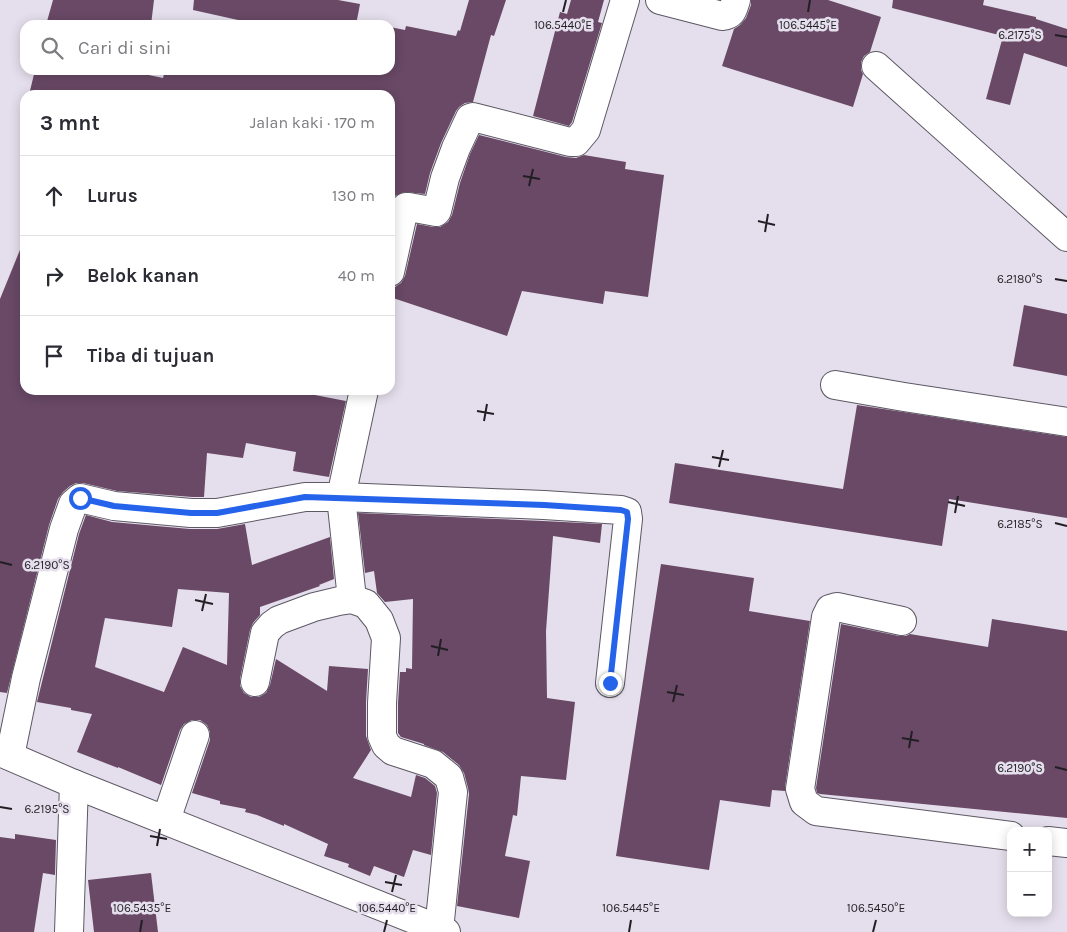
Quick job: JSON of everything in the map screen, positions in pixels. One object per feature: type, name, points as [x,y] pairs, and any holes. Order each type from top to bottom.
[{"type":"street","points":[[395,250],[406,207],[437,211],[445,178],[470,118],[473,117],[576,142],[586,130],[625,0]]},
{"type":"street","points":[[660,0],[722,16],[728,15],[733,11],[736,0]]},
{"type":"street","points":[[876,66],[1067,238]]},
{"type":"street","points":[[835,385],[1067,422]]},
{"type":"street","points":[[352,599],[341,497],[363,395]]},
{"type":"street","points":[[255,682],[265,634],[279,620],[314,608],[352,599],[366,604],[379,620],[386,638],[382,736],[386,745],[393,751],[433,764],[449,777],[453,792],[442,931],[74,784],[5,754],[64,529],[72,504],[80,498],[114,506],[191,513],[217,513],[305,497],[544,505],[627,512],[628,519],[610,683]]},
{"type":"street","points":[[902,622],[837,607],[830,610],[826,617],[800,789],[804,802],[816,810],[1007,835]]},
{"type":"street","points":[[166,820],[195,735]]},
{"type":"street","points":[[69,932],[74,784]]},
{"type":"street","points":[[1052,841],[1067,843]]},
{"type":"building","points":[[53,0],[154,0],[152,20],[47,20]]},
{"type":"building","points":[[194,0],[338,0],[360,4],[357,20],[238,20],[193,10]]},
{"type":"building","points":[[469,0],[506,0],[494,36],[491,35],[473,102],[465,103],[456,111],[441,143],[430,173],[425,194],[405,192],[395,196],[395,90],[30,90],[34,75],[149,75],[163,78],[164,75],[395,75],[395,28],[405,30],[406,26],[456,36],[458,30],[460,31]]},
{"type":"building","points":[[571,0],[604,0],[598,22],[602,23],[572,122],[569,126],[533,116],[560,12],[567,14]]},
{"type":"building","points":[[751,0],[828,0],[881,17],[870,52],[864,56],[861,62],[863,74],[853,107],[722,66],[734,29],[746,18]]},
{"type":"building","points":[[893,0],[984,0],[983,5],[1036,17],[1036,19],[1067,29],[1067,67],[1024,53],[1010,105],[986,99],[1003,36],[892,8]]},
{"type":"building","points":[[479,135],[566,157],[576,158],[584,155],[626,162],[625,169],[664,175],[648,297],[605,291],[603,304],[522,291],[507,336],[395,299],[395,287],[401,283],[405,276],[417,224],[440,227],[448,222],[452,215],[470,154]]},
{"type":"building","points":[[20,250],[20,395],[315,395],[346,401],[329,477],[293,471],[296,452],[246,443],[243,458],[207,453],[204,497],[117,491],[83,483],[76,483],[63,492],[58,499],[49,525],[7,693],[0,692],[0,299]]},
{"type":"building","points":[[1024,305],[1067,314],[1067,376],[1013,366]]},
{"type":"building","points":[[857,405],[1067,437],[1067,518],[949,499],[942,546],[669,503],[675,463],[843,489]]},
{"type":"building","points":[[358,513],[602,524],[600,543],[553,536],[546,631],[547,698],[575,702],[566,780],[521,776],[517,816],[513,815],[505,856],[530,861],[519,918],[457,906],[469,794],[468,788],[464,773],[459,765],[443,752],[401,737],[398,733],[400,672],[406,672],[406,668],[412,669],[413,599],[385,602],[377,593],[374,571],[365,573]]},
{"type":"building","points":[[86,515],[112,522],[190,529],[217,529],[245,524],[252,565],[330,537],[334,579],[320,586],[260,607],[260,615],[250,630],[240,686],[244,693],[251,697],[259,697],[266,693],[270,685],[276,659],[327,691],[329,666],[368,669],[366,736],[371,750],[353,778],[411,797],[416,775],[425,778],[435,786],[437,793],[431,855],[413,850],[404,877],[374,866],[370,876],[348,867],[349,864],[324,856],[328,844],[284,824],[284,826],[245,812],[246,809],[220,804],[220,801],[192,793],[210,740],[210,732],[207,725],[200,720],[192,720],[184,724],[180,730],[161,785],[77,752],[92,714],[37,702],[79,534]],"holes":[[[178,589],[229,593],[227,665],[183,647],[164,692],[95,667],[105,618],[172,627]]]},
{"type":"building","points":[[661,564],[754,578],[749,611],[810,621],[785,791],[772,790],[770,807],[720,800],[709,870],[616,856]]},
{"type":"building","points":[[992,619],[1067,631],[1067,818],[817,793],[816,788],[841,624],[899,636],[910,634],[988,647]]},
{"type":"building","points":[[15,834],[56,840],[55,875],[43,873],[34,932],[0,932],[0,837],[15,839]]},
{"type":"building","points":[[151,873],[158,932],[94,932],[88,880]]},
{"type":"route","points":[[80,498],[114,506],[191,513],[217,513],[305,497],[544,505],[627,512],[628,519],[610,683]]}]
